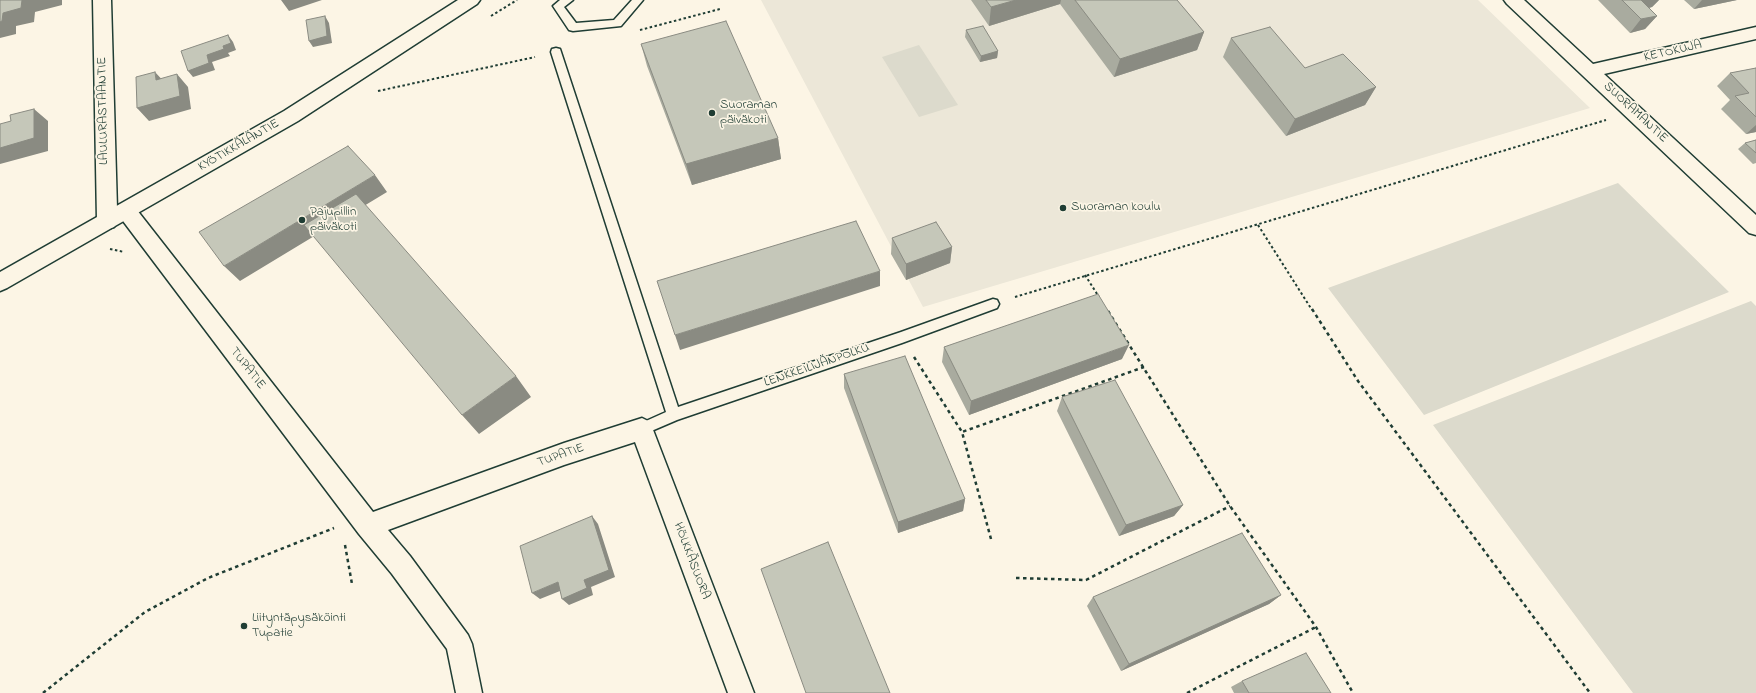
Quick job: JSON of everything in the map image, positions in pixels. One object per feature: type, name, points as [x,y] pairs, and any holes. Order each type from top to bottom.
[{"type":"street","name":"LAULURASTAANTIE","points":[[102,0],[116,216]]},
{"type":"street","name":"KYÖTIKKÄLÄNTIE","points":[[0,282],[291,116],[470,0]]},
{"type":"street","name":"SUORAMANTIE","points":[[1513,0],[1756,227]]},
{"type":"street","name":"KETOKUJA","points":[[1590,71],[1756,33]]},
{"type":"street","name":"TUPATIE","points":[[116,216],[356,522],[401,565],[458,644],[469,693]]},
{"type":"street","name":"TUPATIE","points":[[356,522],[642,429]]},
{"type":"street","name":"HÖLKKÄSUORA","points":[[642,429],[741,693]]},
{"type":"lane","points":[[568,0],[558,6],[573,27],[617,22],[638,0]]},
{"type":"lane","points":[[556,52],[674,416]]},
{"type":"lane","name":"LENKKEILIJÄNPOLKU","points":[[642,429],[674,416],[902,338],[993,304]]},
{"type":"path","points":[[993,304],[1634,112]]},
{"type":"path","points":[[1258,225],[1358,381],[1590,693]]},
{"type":"path","points":[[1085,276],[1102,302]]},
{"type":"path","points":[[1106,308],[1230,506],[1316,627],[1353,693]]},
{"type":"path","points":[[902,338],[962,432],[991,539]]},
{"type":"path","points":[[962,432],[1144,367]]},
{"type":"path","points":[[1016,578],[1086,580],[1230,506]]},
{"type":"path","points":[[352,584],[347,554],[356,522]]},
{"type":"path","points":[[43,693],[145,612],[208,578],[356,522]]},
{"type":"path","points":[[1187,693],[1316,627]]},
{"type":"shaded area","name":"Suoraman koulu","points":[[761,0],[1478,0],[1590,108],[923,307]]},
{"type":"shaded area","points":[[919,45],[958,105],[919,117],[882,57]]},
{"type":"shaded area","points":[[1618,183],[1729,292],[1424,415],[1328,288]]},
{"type":"shaded area","points":[[1751,301],[1756,306],[1756,693],[1633,693],[1433,425]]},
{"type":"building","points":[[0,0],[22,0],[21,8],[3,13],[2,21],[0,22]]},
{"type":"building","points":[[986,0],[1016,0],[991,7]]},
{"type":"building","points":[[1075,0],[1177,0],[1204,32],[1120,59]]},
{"type":"building","points":[[1622,0],[1641,0],[1657,16],[1641,19]]},
{"type":"building","points":[[325,16],[327,36],[309,41],[306,20]]},
{"type":"building","name":"Suoraman päiväkoti","points":[[726,21],[778,138],[686,164],[641,44]]},
{"type":"building","points":[[983,26],[998,51],[981,56],[966,30]]},
{"type":"building","points":[[1270,27],[1305,68],[1343,54],[1376,87],[1295,119],[1231,38]]},
{"type":"building","points":[[228,35],[231,43],[223,46],[224,49],[207,55],[209,63],[188,71],[181,51]]},
{"type":"building","points":[[1756,68],[1756,117],[1735,96],[1749,93],[1730,73]]},
{"type":"building","points":[[155,72],[156,80],[177,74],[180,96],[137,108],[136,77]]},
{"type":"building","points":[[34,109],[34,138],[0,148],[0,124],[11,121],[10,115]]},
{"type":"building","points":[[1756,140],[1756,153],[1745,143]]},
{"type":"building","points":[[348,146],[375,175],[224,266],[199,232]]},
{"type":"building","points":[[356,194],[516,376],[462,415],[304,225]]},
{"type":"building","points":[[856,221],[880,271],[675,335],[657,281]]},
{"type":"building","points":[[936,222],[952,247],[906,264],[892,238]]},
{"type":"building","points":[[1098,294],[1129,345],[971,401],[944,347]]},
{"type":"building","points":[[905,356],[965,499],[898,522],[844,374]]},
{"type":"building","points":[[1115,380],[1183,505],[1126,525],[1062,397]]},
{"type":"building","points":[[592,516],[609,570],[584,580],[587,588],[562,599],[558,582],[532,593],[520,546]]},
{"type":"building","points":[[1242,533],[1281,595],[1129,664],[1093,597]]},
{"type":"building","points":[[828,542],[890,693],[806,693],[761,569]]},
{"type":"building","points":[[1306,653],[1331,693],[1249,693],[1242,681]]},
{"type":"place","name":"Suoraman päiväkoti","points":[[712,113]]},
{"type":"place","name":"Suoraman koulu","points":[[1063,208]]},
{"type":"place","name":"Pajupillin päiväkoti","points":[[302,220]]},
{"type":"place","name":"Liityntäpysäköinti Tupatie","points":[[244,626]]}]
